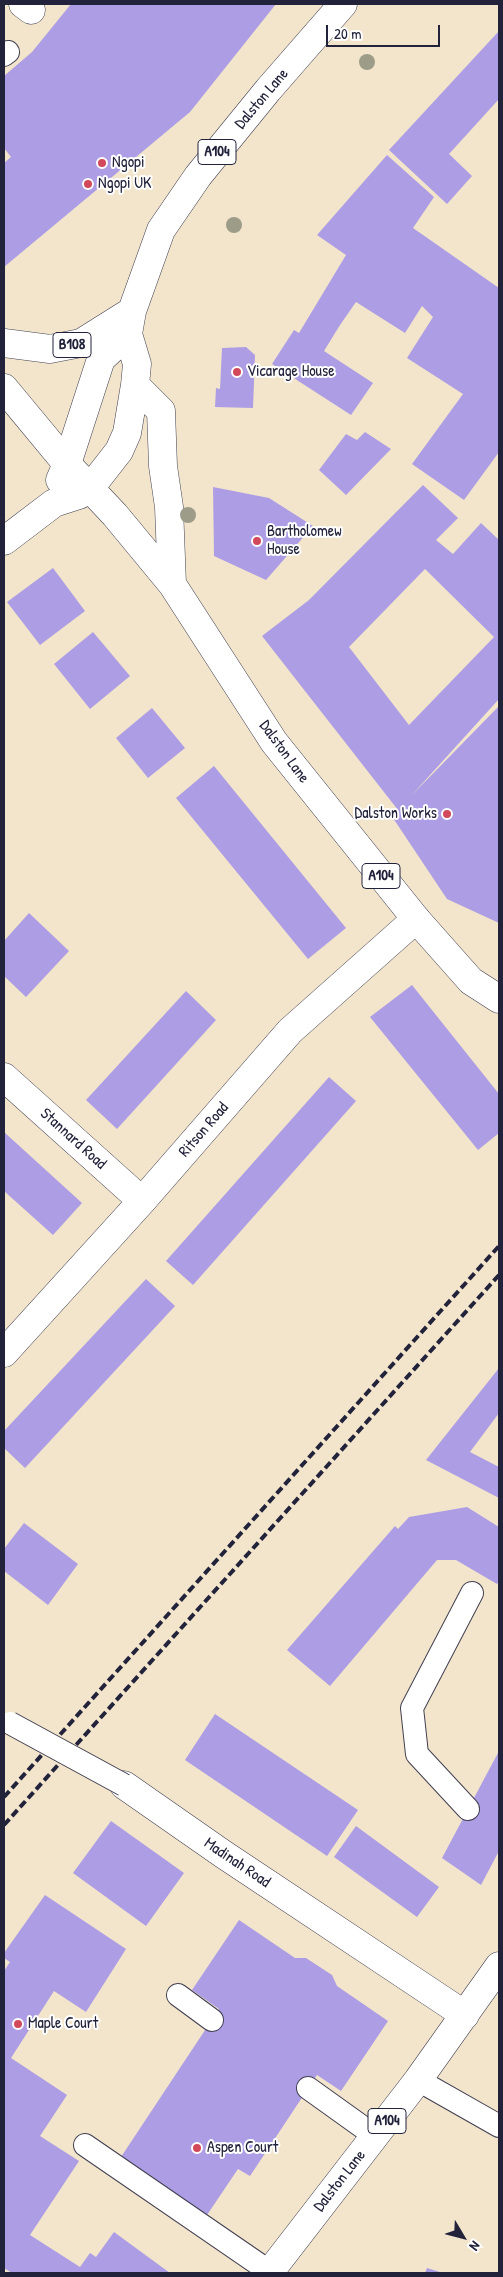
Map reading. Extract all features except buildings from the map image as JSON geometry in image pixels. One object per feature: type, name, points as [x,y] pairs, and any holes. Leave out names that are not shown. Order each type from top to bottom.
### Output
[{"type":"main road","name":"Dalston Lane","points":[[343,4],[268,90],[198,176],[161,230],[130,322],[101,359],[67,464],[115,515],[172,584],[274,742],[416,920],[471,981],[499,999]]},
{"type":"main road","name":"B108","points":[[4,343],[50,349],[81,343],[130,322]]},
{"type":"main road","points":[[4,541],[54,503],[79,495],[90,488],[119,451],[127,433],[137,364],[130,322]]},
{"type":"main road","points":[[135,385],[161,410],[163,466],[169,507],[172,584]]},
{"type":"main road","points":[[4,388],[67,464],[56,489],[54,503]]},
{"type":"main road","name":"Ritson Road","points":[[4,1353],[142,1201],[290,1031],[416,920]]},
{"type":"main road","name":"Stannard Road","points":[[4,1077],[142,1201]]},
{"type":"main road","name":"Madinah Road","points":[[124,1784],[223,1854],[465,2015]]},
{"type":"main road","name":"Dalston Lane","points":[[270,2272],[418,2080],[499,1966]]},
{"type":"lane","points":[[468,1809],[417,1754],[412,1708],[472,1594]]},
{"type":"lane","name":"Madinah Road","points":[[7,1721],[124,1784]]},
{"type":"lane","points":[[178,1996],[212,2020]]},
{"type":"lane","points":[[418,2080],[499,2126]]},
{"type":"lane","points":[[308,2088],[376,2136]]},
{"type":"lane","points":[[85,2145],[270,2272]]},
{"type":"railway","points":[[4,1797],[499,1246]]},
{"type":"railway","points":[[4,1825],[499,1275]]},
{"type":"place","name":"Ngopi","points":[[102,163]]},
{"type":"place","name":"Ngopi UK","points":[[88,184]]},
{"type":"place","name":"Vicarage House","points":[[237,372]]},
{"type":"place","name":"Bartholomew House","points":[[257,541]]},
{"type":"place","name":"Dalston Works","points":[[447,814]]},
{"type":"place","name":"Maple Court","points":[[18,2024]]},
{"type":"place","name":"Aspen Court","points":[[197,2148]]}]
